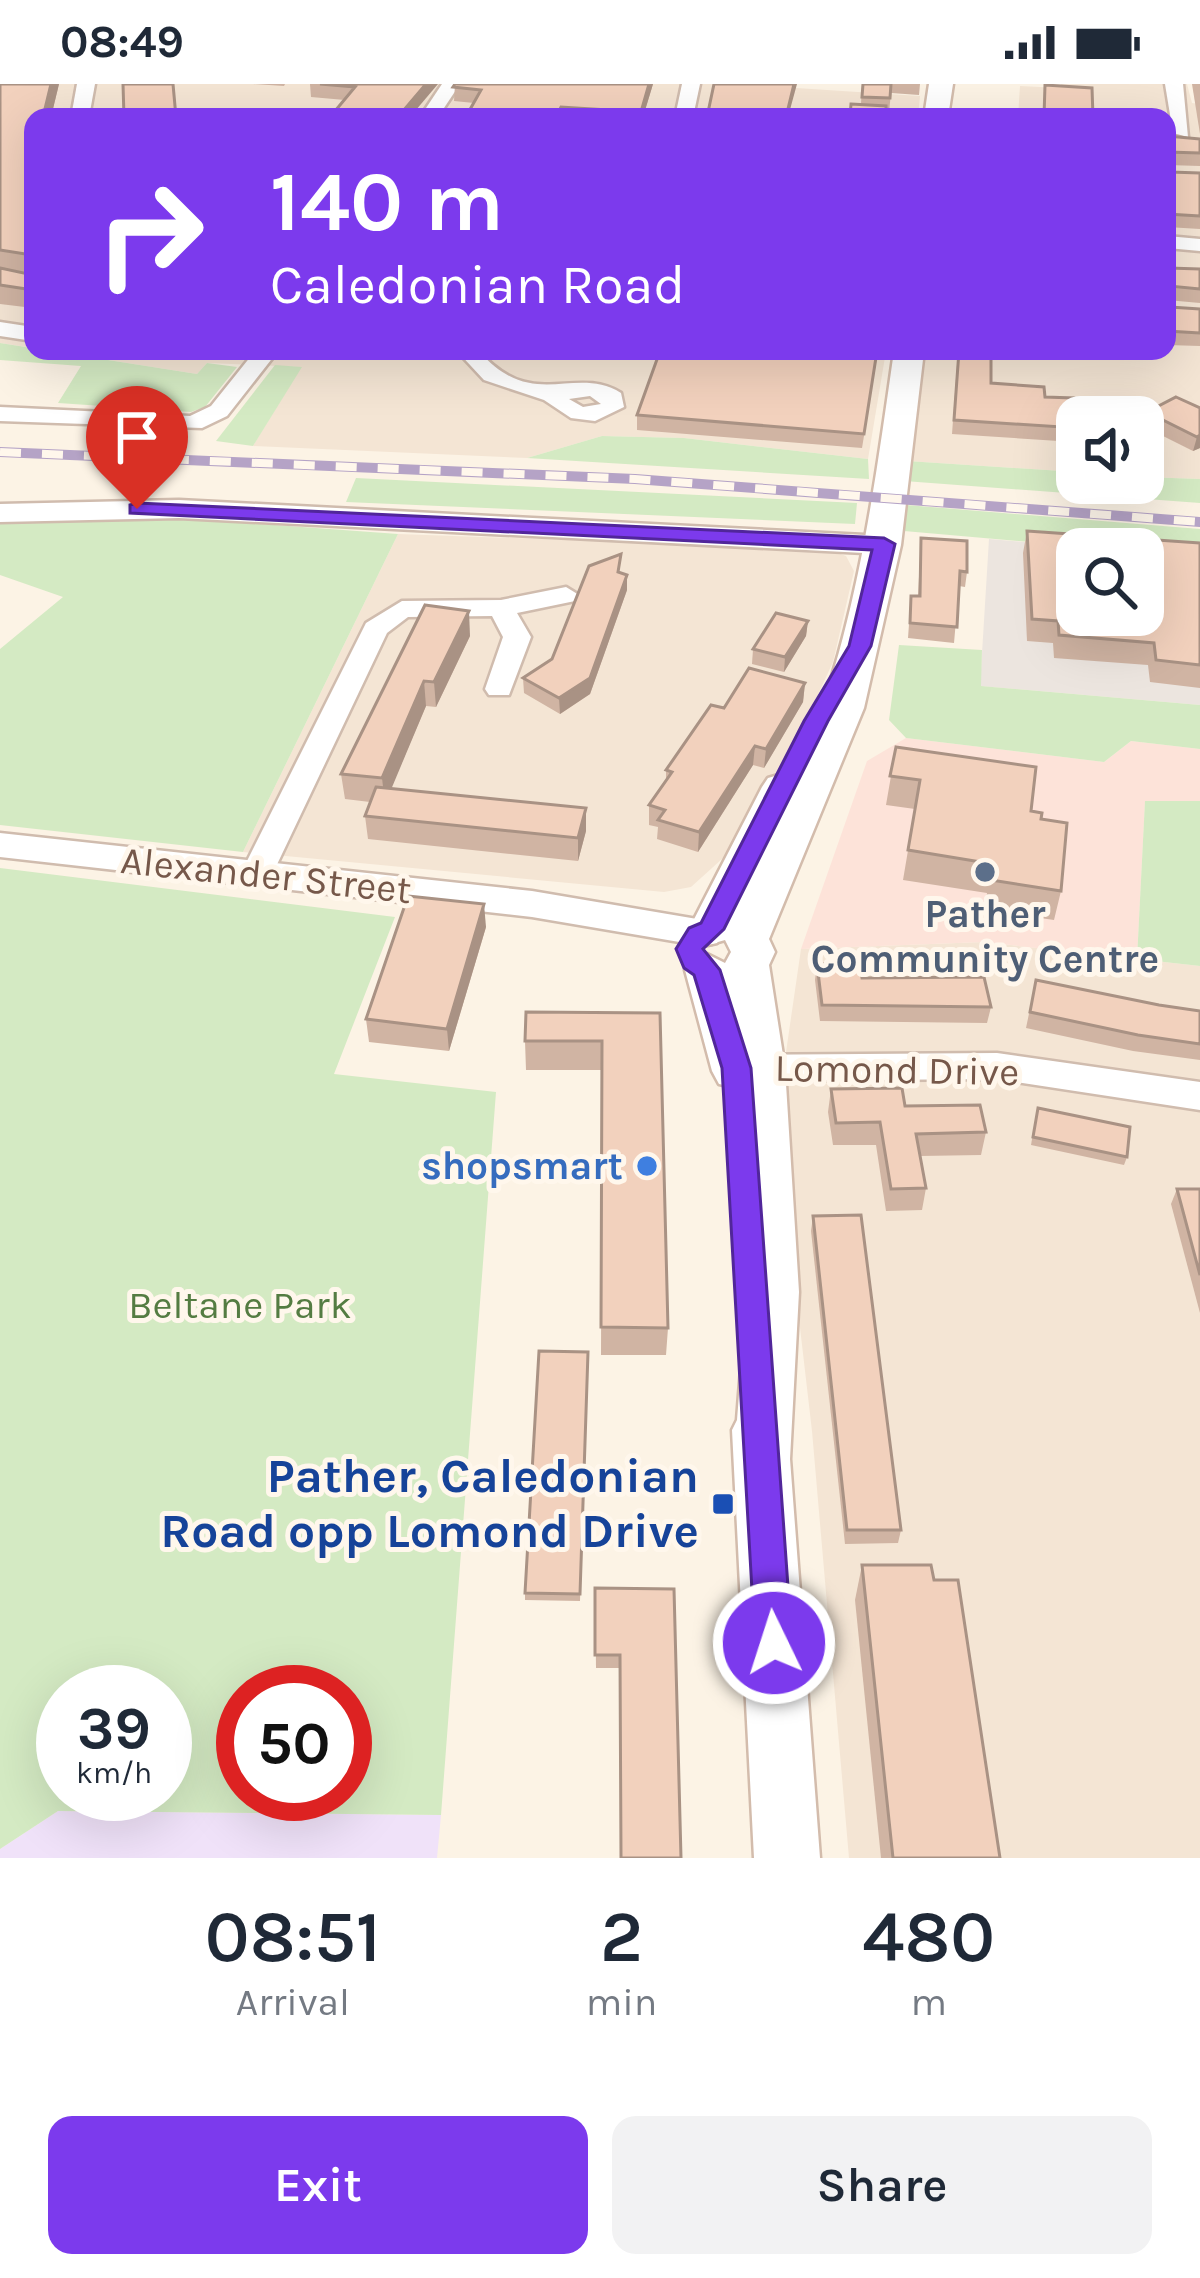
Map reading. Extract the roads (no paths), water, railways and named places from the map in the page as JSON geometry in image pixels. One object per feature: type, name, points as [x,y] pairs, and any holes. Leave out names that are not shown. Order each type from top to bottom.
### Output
[{"type":"main road","points":[[788,1858],[762,1459],[748,1068],[719,950],[836,735],[884,544],[908,360]]},
{"type":"street","points":[[1174,84],[1183,133]]},
{"type":"street","points":[[0,414],[176,423],[205,420],[230,400],[260,360]]},
{"type":"street","points":[[476,360],[487,372],[551,394]]},
{"type":"street","points":[[0,513],[178,509],[884,544]]},
{"type":"street","points":[[256,875],[376,629],[402,609],[502,608],[566,595]]},
{"type":"street","points":[[499,689],[517,637],[502,608]]},
{"type":"street","name":"Alexander Street","points":[[0,845],[532,904],[719,950]]},
{"type":"street","name":"Lomond Drive","points":[[748,1068],[998,1066],[1200,1096]]},
{"type":"railway","points":[[0,452],[635,479],[1200,522]]},
{"type":"place","name":"Pather Community Centre","points":[[985,872]]},
{"type":"place","name":"shopsmart","points":[[647,1166]]},
{"type":"place","name":"Pather, Caledonian Road opp Lomond Drive","points":[[723,1504]]},
{"type":"park label","name":"Beltane Park","points":[[240,1305]]}]
